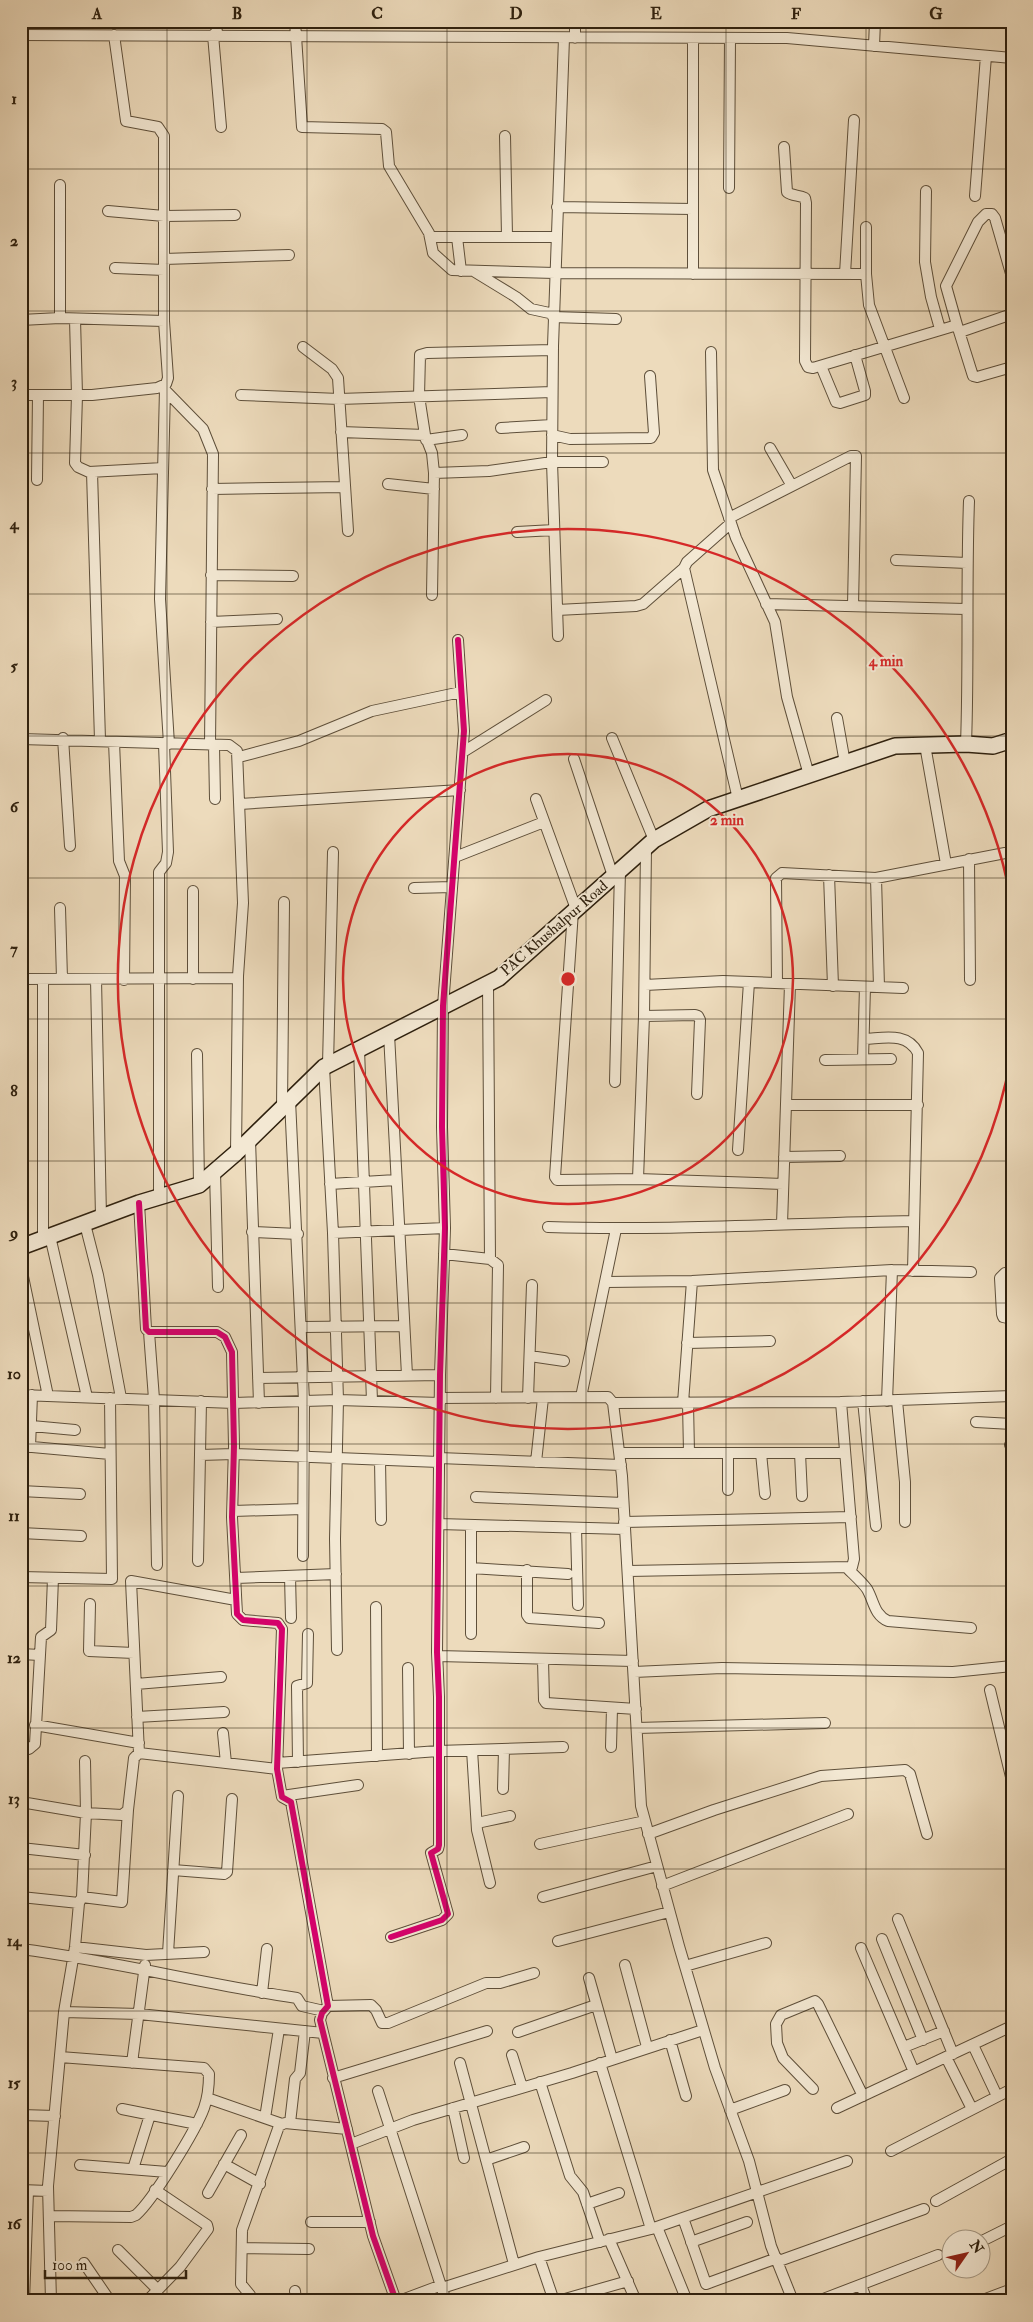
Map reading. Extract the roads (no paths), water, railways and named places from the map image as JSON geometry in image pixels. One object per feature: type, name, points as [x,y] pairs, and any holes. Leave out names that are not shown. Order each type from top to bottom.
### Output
[{"type":"main road","name":"PAC Khushalpur Road","points":[[21,1247],[139,1203],[199,1184],[250,1140],[326,1066],[499,978],[650,844],[700,812],[895,746],[966,744],[993,746],[1012,740]]},
{"type":"street","points":[[216,21],[215,35],[221,127]]},
{"type":"street","points":[[295,21],[302,127],[382,129],[386,132],[388,166],[431,237],[435,256],[452,270],[555,273],[866,274]]},
{"type":"street","points":[[575,21],[575,38]]},
{"type":"street","points":[[874,46],[875,21]]},
{"type":"street","points":[[21,34],[787,38],[1012,58]]},
{"type":"street","points":[[114,35],[126,120],[158,127],[164,136],[164,321],[168,378],[163,388],[160,599],[168,852],[166,862],[159,872],[159,1197]]},
{"type":"street","points":[[558,636],[552,462],[552,392],[564,38]]},
{"type":"street","points":[[692,38],[693,274]]},
{"type":"street","points":[[729,188],[730,38]]},
{"type":"street","points":[[975,196],[986,56]]},
{"type":"street","points":[[845,274],[854,120]]},
{"type":"street","points":[[505,136],[507,236]]},
{"type":"street","points":[[784,147],[787,192],[800,195],[805,198],[806,203],[805,361],[808,367],[821,366],[940,330],[959,328],[1012,314]]},
{"type":"street","points":[[60,185],[60,318]]},
{"type":"street","points":[[926,191],[925,262],[940,330]]},
{"type":"street","points":[[557,207],[693,209]]},
{"type":"street","points":[[108,211],[164,216],[235,215]]},
{"type":"street","points":[[1012,277],[995,218],[992,214],[986,214],[978,222],[946,286],[973,376],[977,378],[1012,367]]},
{"type":"street","points":[[866,227],[866,274],[869,305],[904,398]]},
{"type":"street","points":[[431,237],[556,237]]},
{"type":"street","points":[[457,237],[460,271]]},
{"type":"street","points":[[115,268],[289,255]]},
{"type":"street","points":[[474,272],[516,297],[531,309],[554,315],[616,319]]},
{"type":"street","points":[[21,320],[60,318],[164,321]]},
{"type":"street","points":[[75,319],[77,395],[75,463],[84,471],[92,472],[163,468]]},
{"type":"street","points":[[304,347],[336,373],[348,531]]},
{"type":"street","points":[[432,595],[434,473],[432,453],[426,438],[419,396],[418,360],[423,353],[553,350]]},
{"type":"street","points":[[711,352],[714,470],[730,521],[777,631],[787,697],[809,775]]},
{"type":"street","points":[[821,366],[836,402],[840,403],[865,395],[855,356]]},
{"type":"street","points":[[500,428],[552,430],[570,439],[651,438],[654,432],[650,376]]},
{"type":"street","points":[[21,395],[77,395],[163,388],[195,418],[210,442],[213,454],[211,622],[212,745],[215,799]]},
{"type":"street","points":[[241,395],[339,399],[552,392]]},
{"type":"street","points":[[37,480],[38,395]]},
{"type":"street","points":[[341,432],[426,438],[462,435]]},
{"type":"street","points":[[770,448],[792,486]]},
{"type":"street","points":[[557,610],[636,606],[643,604],[684,568],[687,562],[730,521],[851,456],[858,458],[853,606]]},
{"type":"street","points":[[434,473],[489,471],[552,462],[603,462]]},
{"type":"street","points":[[92,472],[100,740]]},
{"type":"street","points":[[388,484],[434,489]]},
{"type":"street","points":[[212,489],[345,487]]},
{"type":"street","points":[[966,744],[968,698],[966,609],[969,501]]},
{"type":"street","points":[[517,532],[554,530]]},
{"type":"street","points":[[896,560],[967,563]]},
{"type":"street","points":[[684,568],[738,799]]},
{"type":"street","points":[[211,576],[293,576]]},
{"type":"street","points":[[766,604],[966,609]]},
{"type":"street","points":[[211,622],[277,618]]},
{"type":"street","points":[[391,1937],[442,1920],[448,1914],[431,1853],[438,1849],[439,1845],[438,1524],[440,1375],[445,1228],[442,1126],[443,1006],[464,731],[458,640]]},
{"type":"street","points":[[239,757],[299,741],[372,711],[461,692]]},
{"type":"street","points":[[463,752],[546,700]]},
{"type":"street","points":[[837,718],[845,763]]},
{"type":"street","points":[[21,738],[63,738],[234,747],[239,757],[243,903],[238,978],[236,1153]]},
{"type":"street","points":[[63,738],[70,846]]},
{"type":"street","points":[[612,738],[650,844],[638,1179]]},
{"type":"street","points":[[114,742],[119,861],[125,876],[124,980]]},
{"type":"street","points":[[925,745],[946,864]]},
{"type":"street","points":[[574,758],[616,873],[615,1082]]},
{"type":"street","points":[[240,804],[460,790]]},
{"type":"street","points":[[536,800],[575,910],[555,1177],[560,1181],[638,1179],[783,1184]]},
{"type":"street","points":[[455,856],[544,822]]},
{"type":"street","points":[[21,831],[22,855]]},
{"type":"street","points":[[332,852],[326,1066],[338,1400],[337,1650]]},
{"type":"street","points":[[777,983],[776,878],[778,874],[876,878],[1005,852]]},
{"type":"street","points":[[969,859],[970,980]]},
{"type":"street","points":[[829,875],[833,986]]},
{"type":"street","points":[[876,878],[879,987]]},
{"type":"street","points":[[414,888],[452,887]]},
{"type":"street","points":[[193,891],[193,979]]},
{"type":"street","points":[[284,902],[286,1104],[298,1234],[302,1327],[304,1401],[303,1556]]},
{"type":"street","points":[[60,908],[62,980]]},
{"type":"street","points":[[21,980],[238,978]]},
{"type":"street","points":[[43,979],[47,1238],[87,1397]]},
{"type":"street","points":[[96,980],[101,1217]]},
{"type":"street","points":[[645,985],[749,982],[903,988]]},
{"type":"street","points":[[738,1150],[749,982]]},
{"type":"street","points":[[488,983],[490,1259]]},
{"type":"street","points":[[782,1224],[790,984]]},
{"type":"street","points":[[863,1059],[865,986]]},
{"type":"street","points":[[644,1016],[698,1016],[700,1020],[697,1094]]},
{"type":"street","points":[[389,1034],[407,1375]]},
{"type":"street","points":[[865,1039],[906,1039],[915,1047],[919,1059],[913,1271]]},
{"type":"street","points":[[359,1049],[372,1401]]},
{"type":"street","points":[[197,1054],[199,1184]]},
{"type":"street","points":[[825,1060],[891,1059]]},
{"type":"street","points":[[786,1105],[918,1105]]},
{"type":"street","points":[[250,1140],[259,1403]]},
{"type":"street","points":[[784,1157],[840,1156]]},
{"type":"street","points":[[215,1172],[218,1287]]},
{"type":"street","points":[[330,1184],[396,1180]]},
{"type":"street","points":[[139,1203],[144,1326],[149,1332],[154,1399],[157,1565]]},
{"type":"street","points":[[548,1227],[696,1229],[782,1224],[914,1221]]},
{"type":"street","points":[[85,1224],[98,1275],[116,1398],[110,1454],[112,1579]]},
{"type":"street","points":[[333,1233],[445,1228]]},
{"type":"street","points":[[581,1397],[616,1229]]},
{"type":"street","points":[[252,1232],[298,1234]]},
{"type":"street","points":[[444,1254],[490,1259],[495,1261],[499,1270],[496,1398]]},
{"type":"street","points":[[21,1267],[48,1396]]},
{"type":"street","points":[[892,1270],[898,1400],[905,1482],[904,1522]]},
{"type":"street","points":[[606,1282],[692,1282],[892,1270],[971,1272]]},
{"type":"street","points":[[1012,1273],[1005,1273],[1000,1278],[1006,1300],[1003,1317],[1012,1319]]},
{"type":"street","points":[[689,1453],[685,1403],[692,1282]]},
{"type":"street","points":[[528,1398],[532,1285]]},
{"type":"street","points":[[302,1327],[404,1326]]},
{"type":"street","points":[[149,1332],[218,1332],[225,1337],[232,1352],[234,1403],[233,1511],[236,1600],[239,1618],[278,1623],[282,1629],[277,1766],[282,1796],[291,1802],[326,2008],[320,2020],[370,2222],[398,2301],[514,2264],[654,2228],[846,2161]]},
{"type":"street","points":[[687,1343],[770,1341]]},
{"type":"street","points":[[530,1356],[564,1361]]},
{"type":"street","points":[[258,1378],[440,1375]]},
{"type":"street","points":[[110,1454],[26,1446],[24,1392],[48,1396],[234,1403],[338,1400],[440,1401],[581,1397],[608,1397],[613,1403],[621,1465],[641,1806],[684,1966],[730,2110],[750,2161],[771,2246],[778,2259],[793,2301]]},
{"type":"street","points":[[613,1403],[841,1402],[1012,1396]]},
{"type":"street","points":[[536,1462],[543,1398]]},
{"type":"street","points":[[198,1561],[201,1401]]},
{"type":"street","points":[[863,1401],[876,1526]]},
{"type":"street","points":[[628,1571],[848,1569],[852,1567],[854,1559],[841,1402]]},
{"type":"street","points":[[976,1422],[1012,1424]]},
{"type":"street","points":[[26,1425],[75,1430]]},
{"type":"street","points":[[620,1453],[845,1453]]},
{"type":"street","points":[[728,1453],[728,1490]]},
{"type":"street","points":[[761,1453],[765,1494]]},
{"type":"street","points":[[800,1453],[802,1496]]},
{"type":"street","points":[[200,1455],[234,1454],[380,1460],[621,1465]]},
{"type":"street","points":[[380,1460],[381,1520]]},
{"type":"street","points":[[21,1491],[80,1494]]},
{"type":"street","points":[[476,1497],[623,1503]]},
{"type":"street","points":[[233,1511],[303,1510]]},
{"type":"street","points":[[438,1524],[576,1528],[850,1517]]},
{"type":"street","points":[[471,1525],[471,1634]]},
{"type":"street","points":[[576,1528],[578,1605]]},
{"type":"street","points":[[21,1533],[81,1536]]},
{"type":"street","points":[[471,1568],[568,1574]]},
{"type":"street","points":[[848,1569],[867,1590],[875,1608],[883,1619],[971,1628]]},
{"type":"street","points":[[527,1570],[529,1618],[600,1623]]},
{"type":"street","points":[[236,1578],[336,1574]]},
{"type":"street","points":[[290,1576],[290,1618]]},
{"type":"street","points":[[21,1577],[131,1581],[236,1600]]},
{"type":"street","points":[[21,1748],[33,1748],[35,1744],[42,1635],[51,1630],[53,1578]]},
{"type":"street","points":[[21,1897],[122,1902],[128,1810],[134,1758],[139,1748],[131,1581]]},
{"type":"street","points":[[90,1604],[89,1651],[134,1653]]},
{"type":"street","points":[[376,1607],[377,1756]]},
{"type":"street","points":[[298,1762],[298,1686],[307,1683],[308,1634]]},
{"type":"street","points":[[21,1654],[40,1655]]},
{"type":"street","points":[[438,1656],[633,1661]]},
{"type":"street","points":[[543,1660],[544,1700],[546,1703],[636,1709]]},
{"type":"street","points":[[634,1672],[722,1668],[958,1672],[1010,1666],[1012,1678]]},
{"type":"street","points":[[408,1668],[409,1754]]},
{"type":"street","points":[[136,1684],[221,1677]]},
{"type":"street","points":[[990,1690],[1012,1780]]},
{"type":"street","points":[[610,1747],[612,1708]]},
{"type":"street","points":[[137,1717],[224,1712]]},
{"type":"street","points":[[637,1728],[824,1723]]},
{"type":"street","points":[[36,1725],[139,1748],[226,1763],[277,1766],[298,1762],[377,1756],[563,1747]]},
{"type":"street","points":[[223,1733],[226,1763]]},
{"type":"street","points":[[503,1789],[504,1749]]},
{"type":"street","points":[[472,1750],[479,1841],[490,1883]]},
{"type":"street","points":[[51,2301],[48,2191],[64,2012],[74,1951],[85,1855],[85,1760]]},
{"type":"street","points":[[648,1834],[714,1810],[821,1776],[905,1770],[910,1774],[927,1834]]},
{"type":"street","points":[[282,1796],[358,1786]]},
{"type":"street","points":[[168,1952],[178,1796]]},
{"type":"street","points":[[173,1870],[224,1874],[227,1872],[232,1799]]},
{"type":"street","points":[[21,1802],[86,1813],[122,1815],[128,1810]]},
{"type":"street","points":[[662,1886],[848,1814]]},
{"type":"street","points":[[477,1823],[510,1816]]},
{"type":"street","points":[[540,1844],[645,1820]]},
{"type":"street","points":[[21,1848],[85,1855]]},
{"type":"street","points":[[543,1897],[657,1866]]},
{"type":"street","points":[[558,1942],[669,1912]]},
{"type":"street","points":[[898,1920],[944,2031],[950,2056],[972,2109]]},
{"type":"street","points":[[882,1939],[923,2040]]},
{"type":"street","points":[[684,1966],[766,1943]]},
{"type":"street","points":[[262,1993],[267,1948]]},
{"type":"street","points":[[861,1948],[914,2072]]},
{"type":"street","points":[[21,1949],[146,1955],[168,1952],[204,1952]]},
{"type":"street","points":[[74,1951],[145,1970],[297,1998],[302,2006],[326,2008],[371,2005],[376,2010],[382,2023],[388,2023],[486,1983],[500,1984],[534,1973]]},
{"type":"street","points":[[132,2063],[146,1955]]},
{"type":"street","points":[[625,1965],[647,2047]]},
{"type":"street","points":[[589,1978],[612,2059]]},
{"type":"street","points":[[813,2089],[783,2058],[777,2043],[776,2024],[781,2015],[815,2001],[863,2096]]},
{"type":"street","points":[[518,2032],[596,2005]]},
{"type":"street","points":[[64,2012],[139,2014],[323,2033]]},
{"type":"street","points":[[837,2108],[1012,2026]]},
{"type":"street","points":[[265,2118],[279,2029]]},
{"type":"street","points":[[351,2144],[470,2102],[600,2064],[647,2047],[704,2030]]},
{"type":"street","points":[[251,2301],[250,2295],[242,2284],[242,2230],[286,2124],[295,2079],[300,2073],[305,2031]]},
{"type":"street","points":[[333,2078],[487,2031]]},
{"type":"street","points":[[904,2047],[944,2031]]},
{"type":"street","points":[[670,2040],[686,2096]]},
{"type":"street","points":[[972,2045],[997,2096]]},
{"type":"street","points":[[512,2055],[522,2087]]},
{"type":"street","points":[[49,2216],[131,2217],[139,2212],[197,2124],[207,2098],[209,2074],[204,2068],[60,2057]]},
{"type":"street","points":[[460,2063],[514,2264]]},
{"type":"street","points":[[600,2064],[654,2228],[687,2301]]},
{"type":"street","points":[[540,2082],[570,2176],[582,2189],[587,2204],[605,2241],[628,2281],[636,2301]]},
{"type":"street","points":[[891,2151],[1012,2089]]},
{"type":"street","points":[[730,2110],[785,2090]]},
{"type":"street","points":[[378,2091],[446,2301]]},
{"type":"street","points":[[207,2098],[286,2124],[347,2129]]},
{"type":"street","points":[[453,2108],[464,2158]]},
{"type":"street","points":[[122,2109],[197,2124]]},
{"type":"street","points":[[21,2114],[55,2116]]},
{"type":"street","points":[[133,2169],[150,2115]]},
{"type":"street","points":[[208,2193],[241,2135]]},
{"type":"street","points":[[486,2160],[524,2147]]},
{"type":"street","points":[[936,2201],[1012,2159]]},
{"type":"street","points":[[224,2164],[260,2184]]},
{"type":"street","points":[[80,2165],[167,2172]]},
{"type":"street","points":[[24,2301],[25,2190],[48,2191]]},
{"type":"street","points":[[147,2301],[180,2267],[208,2229],[207,2225],[155,2190]]},
{"type":"street","points":[[587,2204],[619,2194]]},
{"type":"street","points":[[683,2218],[706,2284],[924,2209]]},
{"type":"street","points":[[311,2222],[370,2222]]},
{"type":"street","points":[[691,2242],[747,2222]]},
{"type":"street","points":[[990,2237],[1012,2226]]},
{"type":"street","points":[[242,2248],[309,2249]]},
{"type":"street","points":[[118,2250],[158,2290]]},
{"type":"street","points":[[818,2301],[938,2256]]},
{"type":"street","points":[[539,2257],[554,2301]]},
{"type":"street","points":[[84,2263],[110,2301]]},
{"type":"street","points":[[558,2301],[628,2281]]},
{"type":"street","points":[[861,2285],[867,2301]]},
{"type":"street","points":[[985,2299],[1008,2291]]}]
